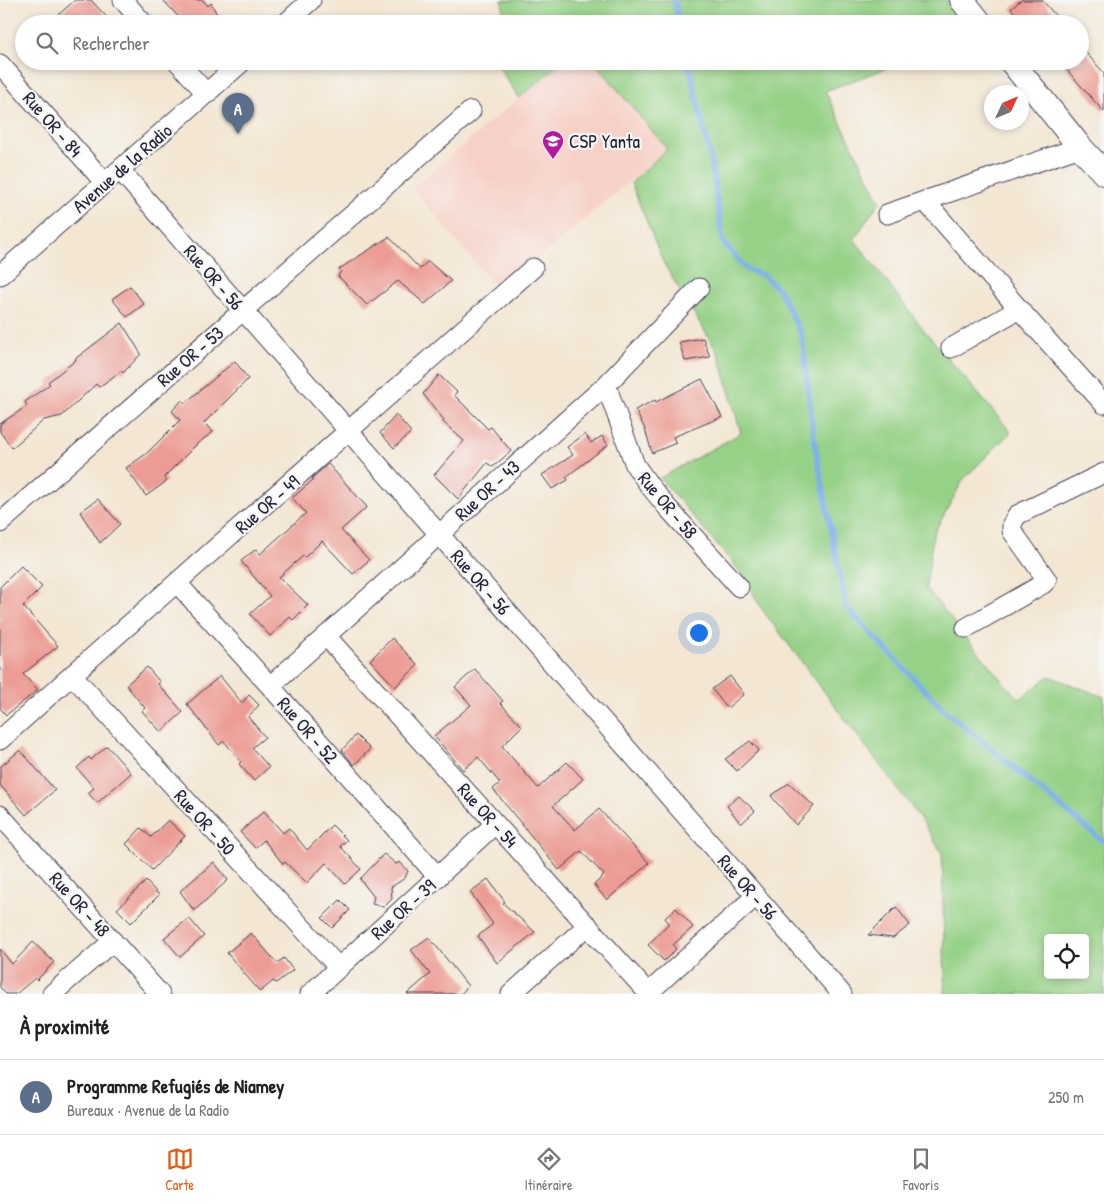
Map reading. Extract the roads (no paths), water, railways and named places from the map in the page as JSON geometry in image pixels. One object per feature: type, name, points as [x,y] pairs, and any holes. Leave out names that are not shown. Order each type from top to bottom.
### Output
[{"type":"main road","points":[[962,0],[974,15]]},
{"type":"main road","points":[[1018,70],[1080,147],[1104,173]]},
{"type":"street","points":[[123,0],[136,15]]},
{"type":"street","points":[[295,15],[311,0]]},
{"type":"street","name":"Rue OR - 84","points":[[0,64],[105,183]]},
{"type":"street","points":[[185,70],[207,94]]},
{"type":"street","name":"Avenue de la Radio","points":[[1,272],[233,70]]},
{"type":"street","name":"Rue OR - 53","points":[[0,524],[471,111]]},
{"type":"street","points":[[887,214],[1080,147]]},
{"type":"street","name":"Rue OR - 56","points":[[120,170],[842,994]]},
{"type":"street","points":[[925,201],[1018,309],[1104,404]]},
{"type":"street","name":"Rue OR - 49","points":[[0,740],[533,268]]},
{"type":"street","name":"Rue OR - 43","points":[[270,686],[606,384],[699,288]]},
{"type":"street","points":[[950,348],[1018,309]]},
{"type":"street","name":"Rue OR - 58","points":[[606,384],[635,465],[660,499],[739,587]]},
{"type":"street","points":[[966,628],[1047,580],[1012,531],[1012,524],[1017,515],[1104,473]]},
{"type":"street","name":"Rue OR - 52","points":[[177,583],[438,878]]},
{"type":"street","name":"Rue OR - 54","points":[[326,636],[649,994]]},
{"type":"street","name":"Rue OR - 50","points":[[72,675],[339,968]]},
{"type":"street","name":"Rue OR - 48","points":[[0,815],[160,994]]},
{"type":"street","name":"Rue OR - 39","points":[[310,994],[495,824]]},
{"type":"street","points":[[649,994],[756,896]]},
{"type":"street","points":[[510,994],[588,925]]},
{"type":"street","points":[[52,994],[113,941]]},
{"type":"waterway","points":[[674,0],[678,15]]},
{"type":"waterway","points":[[690,70],[710,156],[723,242],[746,269],[764,276],[780,291],[802,336],[814,440],[846,607],[943,709],[1104,842]]},
{"type":"place","name":"Programme Refugiés de Niamey","points":[[238,134]]},
{"type":"place","name":"CSP Yanta","points":[[553,160]]}]
